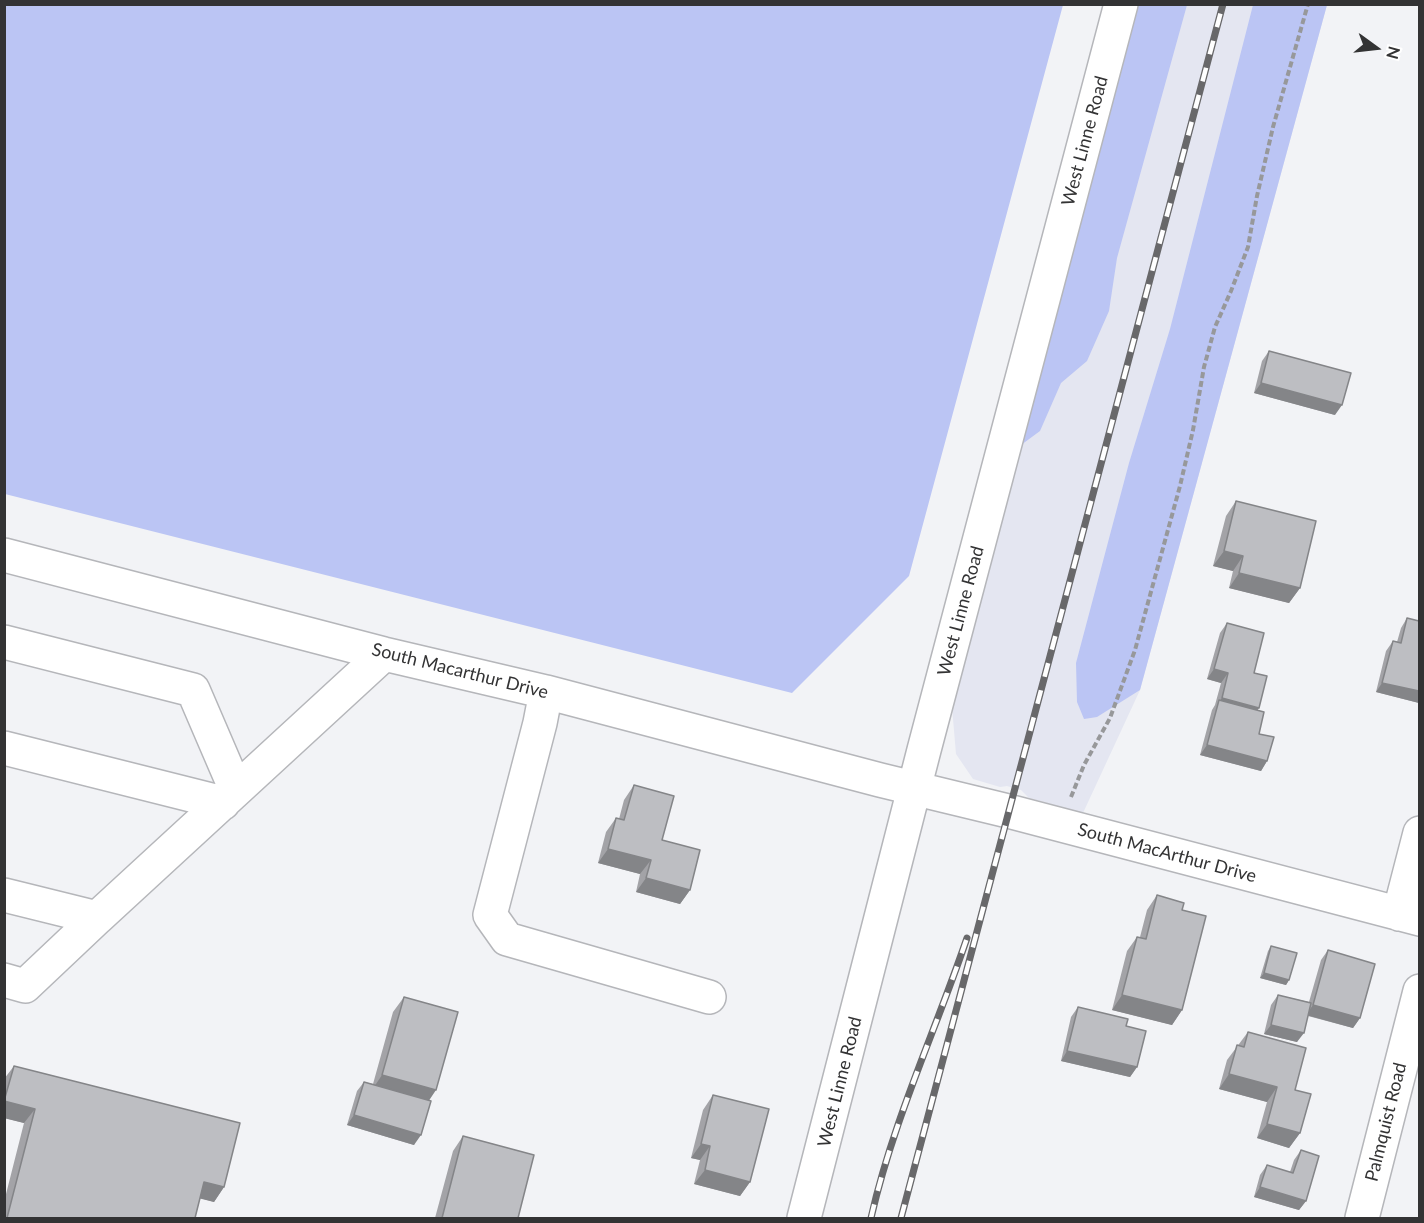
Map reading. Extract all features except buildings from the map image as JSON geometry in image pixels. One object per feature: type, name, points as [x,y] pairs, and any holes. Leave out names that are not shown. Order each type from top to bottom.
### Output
[{"type":"street","name":"West Linne Road","points":[[804,1218],[1121,4]]},
{"type":"street","name":"South Macarthur Drive","points":[[4,555],[384,654],[546,692],[915,789]]},
{"type":"street","points":[[4,642],[193,690],[229,796]]},
{"type":"street","points":[[4,980],[26,986],[384,654]]},
{"type":"street","points":[[546,692],[490,915],[507,939],[709,997]]},
{"type":"street","points":[[4,748],[229,796]]},
{"type":"street","name":"South MacArthur Drive","points":[[915,789],[1063,825],[1409,916]]},
{"type":"street","points":[[1409,916],[1419,833]]},
{"type":"street","points":[[4,895],[97,918]]},
{"type":"street","name":"Palmquist Road","points":[[1362,1218],[1419,991]]},
{"type":"path","points":[[1063,825],[1073,789],[1110,718],[1135,650],[1180,486],[1204,367],[1215,327],[1248,247],[1273,127],[1308,4]]},
{"type":"shaded area","points":[[4,5],[1063,5],[909,576],[792,693],[5,494]]},
{"type":"shaded area","points":[[1137,5],[1327,5],[1140,690],[1083,813],[1029,798],[1021,790],[973,779],[956,754],[952,707]]},
{"type":"shaded area","points":[[1137,5],[1187,5],[1117,258],[1109,311],[1087,361],[1061,383],[1040,431],[1021,445]]},
{"type":"shaded area","points":[[1253,5],[1327,5],[1140,690],[1097,717],[1084,719],[1077,702],[1076,663],[1129,463],[1170,329]]},
{"type":"railway","points":[[901,1218],[1223,4]]},
{"type":"railway","points":[[871,1218],[891,1147],[967,938]]}]
